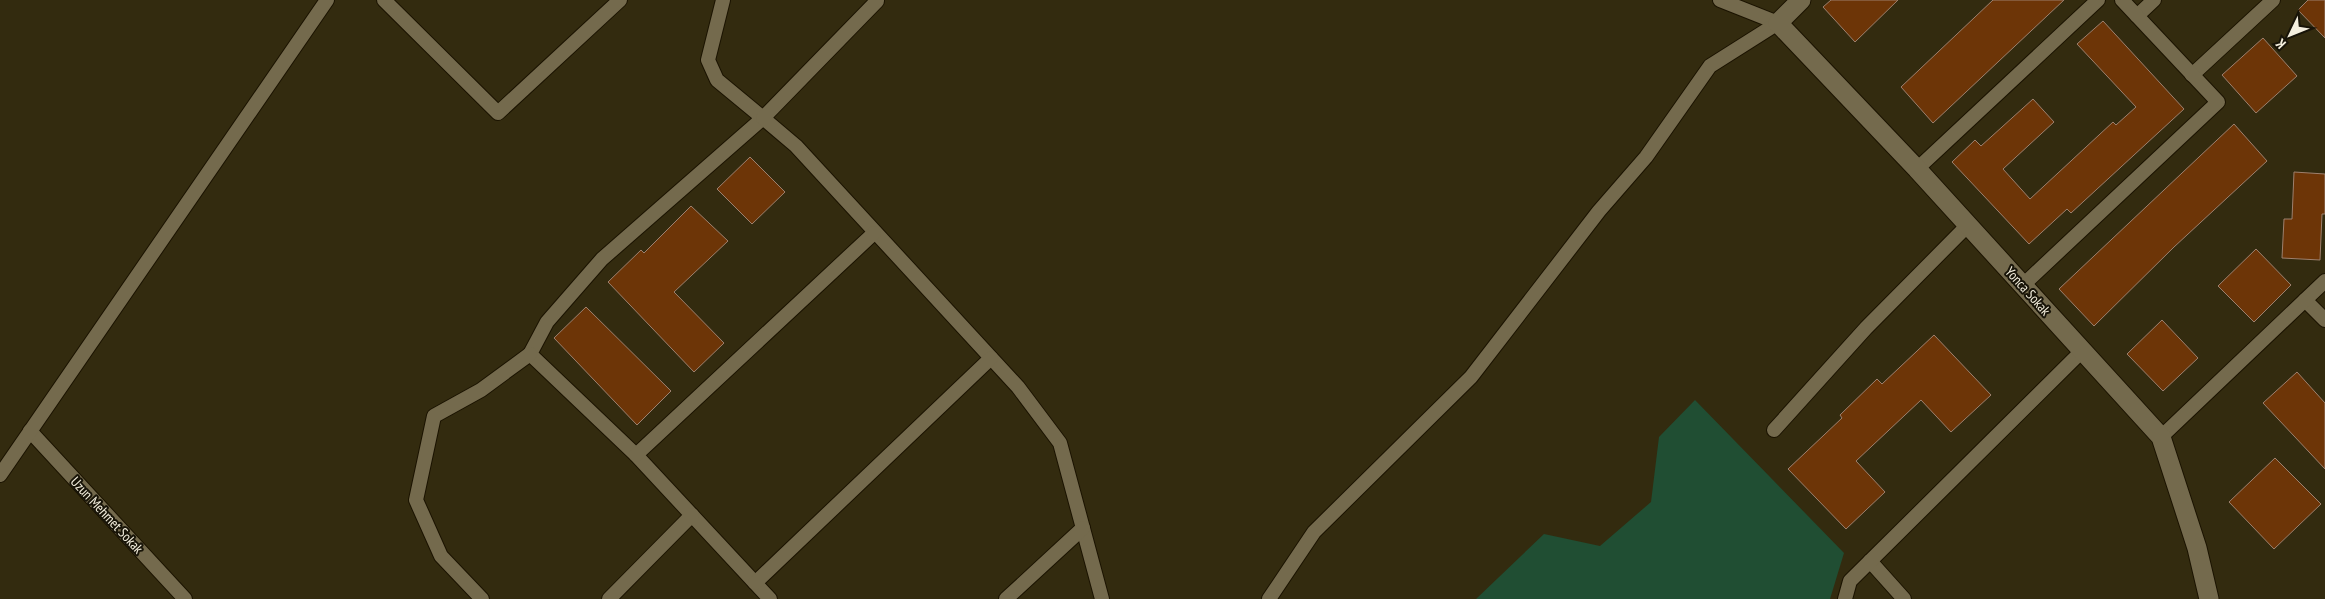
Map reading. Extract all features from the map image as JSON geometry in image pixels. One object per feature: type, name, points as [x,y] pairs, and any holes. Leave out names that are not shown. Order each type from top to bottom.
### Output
[{"type":"street","points":[[0,475],[327,0]]},
{"type":"street","points":[[384,0],[498,113],[620,0]]},
{"type":"street","points":[[723,0],[708,60],[717,80],[796,146],[874,233],[1018,387],[1060,443],[1102,599]]},
{"type":"street","points":[[482,599],[441,556],[416,500],[434,416],[480,390],[530,354],[547,322],[602,259],[763,118],[876,0]]},
{"type":"street","points":[[1720,0],[1778,23]]},
{"type":"street","points":[[1269,599],[1314,532],[1471,377],[1599,211],[1646,157],[1710,66],[1778,23],[1801,0]]},
{"type":"street","points":[[1916,169],[2098,0]]},
{"type":"street","points":[[2023,285],[2218,102],[2122,0]]},
{"type":"street","points":[[2137,16],[2154,0]]},
{"type":"street","points":[[2192,75],[2273,0]]},
{"type":"street","name":"Yonca Sokak","points":[[1778,23],[1968,225],[2161,437],[2197,548],[2209,599]]},
{"type":"street","points":[[1774,430],[1866,328],[1968,225]]},
{"type":"street","points":[[636,455],[874,233]]},
{"type":"street","points":[[2161,437],[2325,281]]},
{"type":"street","points":[[2305,300],[2325,320]]},
{"type":"street","points":[[1845,599],[1850,581],[2083,350]]},
{"type":"street","points":[[530,354],[636,455],[770,599]]},
{"type":"street","points":[[755,583],[991,358]]},
{"type":"street","name":"Uzun Mehmet Sokak","points":[[30,431],[185,599]]},
{"type":"street","points":[[609,599],[692,515]]},
{"type":"street","points":[[1006,599],[1083,528]]},
{"type":"street","points":[[1870,562],[1904,599]]},
{"type":"green space","points":[[1695,400],[1844,553],[1830,599],[1476,599],[1544,534],[1600,546],[1651,502],[1659,437]]},
{"type":"building","points":[[1831,0],[1898,0],[1855,42],[1823,7]]},
{"type":"building","points":[[1993,0],[2064,0],[1933,123],[1901,87]]},
{"type":"building","points":[[2308,0],[2325,0],[2325,38],[2298,10]]},
{"type":"building","points":[[2103,21],[2184,109],[2071,213],[2067,209],[2029,244],[1952,162],[1975,140],[1981,146],[2033,99],[2054,122],[2003,169],[2030,199],[2113,122],[2116,125],[2136,107],[2077,44]]},
{"type":"building","points":[[2263,38],[2297,76],[2256,113],[2222,75]]},
{"type":"building","points":[[2234,124],[2267,161],[2174,247],[2094,326],[2059,289]]},
{"type":"building","points":[[750,157],[785,192],[752,224],[717,189]]},
{"type":"building","points":[[2294,172],[2325,174],[2325,214],[2322,214],[2320,260],[2282,258],[2284,219],[2292,219]]},
{"type":"building","points":[[691,206],[728,241],[674,292],[724,343],[694,372],[608,282],[641,250],[644,253]]},
{"type":"building","points":[[2256,249],[2291,285],[2254,322],[2218,286]]},
{"type":"building","points":[[586,307],[671,391],[637,425],[554,338]]},
{"type":"building","points":[[2162,320],[2198,358],[2163,391],[2127,354]]},
{"type":"building","points":[[1934,335],[1991,395],[1951,432],[1921,400],[1856,461],[1885,492],[1846,529],[1788,469],[1842,418],[1840,415],[1877,379],[1882,384]]},
{"type":"building","points":[[2297,372],[2325,403],[2325,469],[2263,403]]},
{"type":"building","points":[[2275,458],[2321,504],[2274,549],[2229,502]]}]
